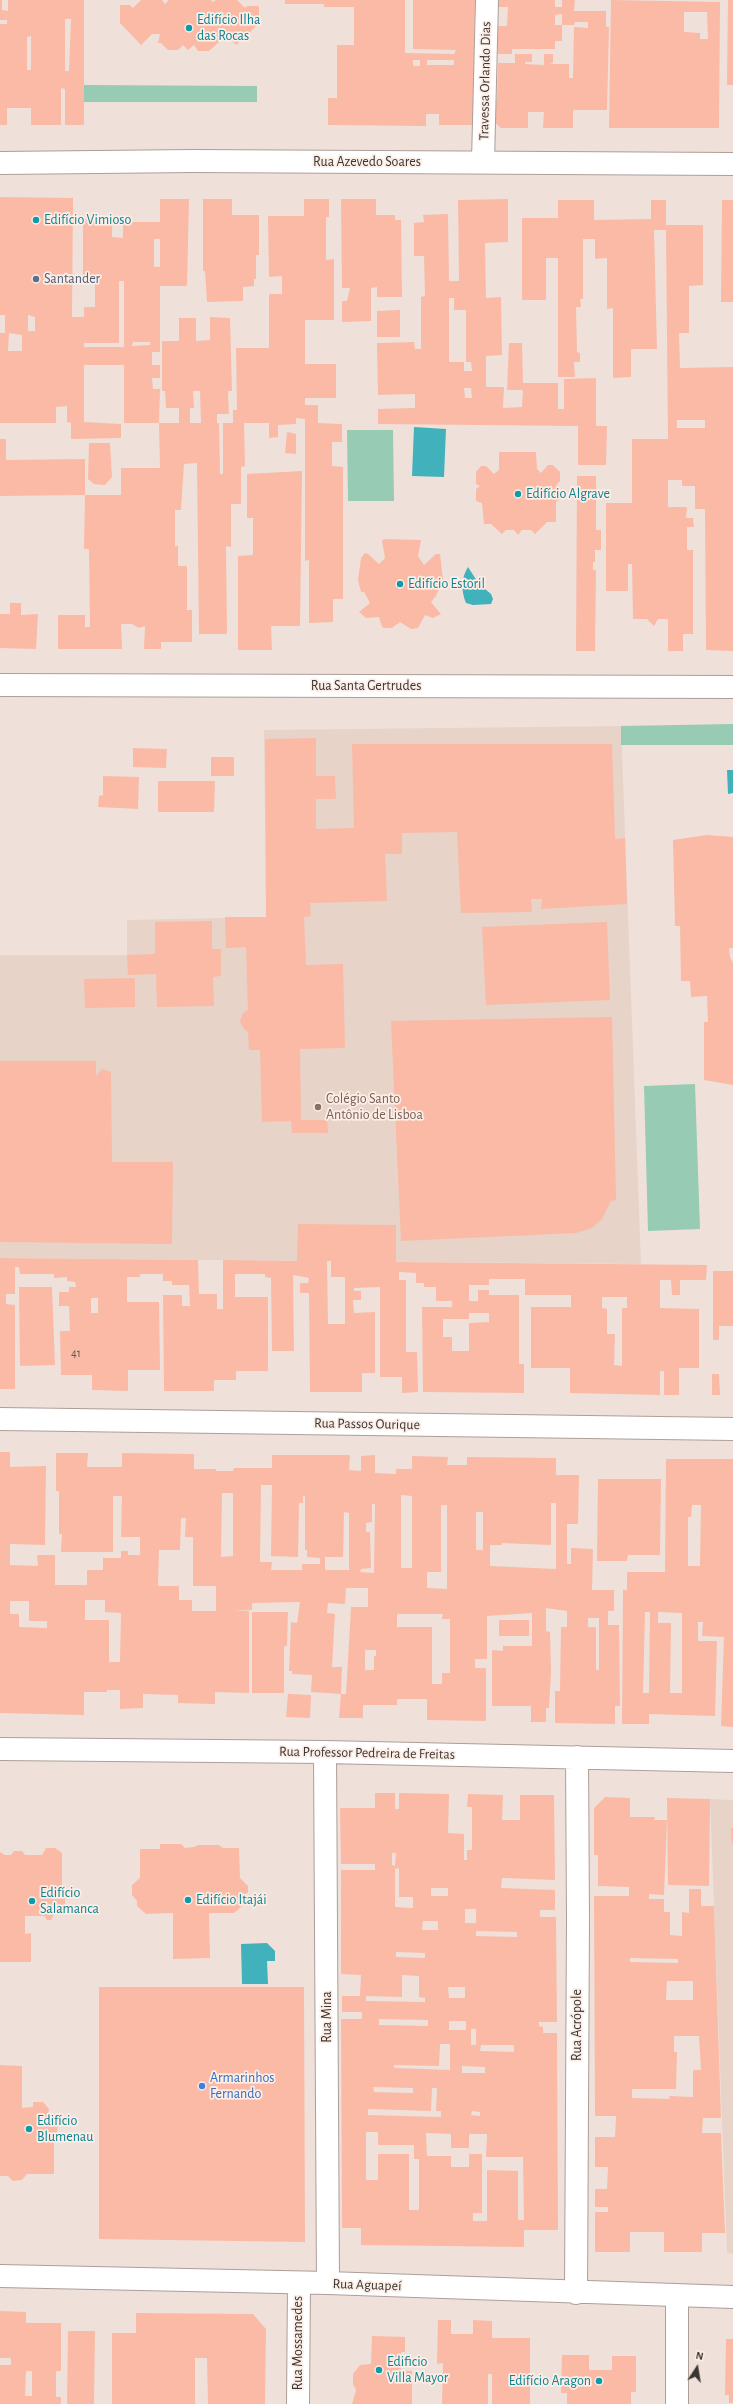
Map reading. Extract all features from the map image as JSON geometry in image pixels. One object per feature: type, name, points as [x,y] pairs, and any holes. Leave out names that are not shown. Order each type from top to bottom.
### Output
[{"type":"street","name":"Travessa Orlando Dias","points":[[483,162],[487,0]]},
{"type":"street","name":"Rua Azevedo Soares","points":[[0,163],[194,161],[733,164]]},
{"type":"street","name":"Rua Santa Gertrudes","points":[[0,685],[733,687]]},
{"type":"street","name":"Rua Passos Ourique","points":[[0,1419],[733,1429]]},
{"type":"street","name":"Rua Professor Pedreira de Freitas","points":[[0,1749],[325,1752],[733,1761]]},
{"type":"street","name":"Rua Mina","points":[[325,1752],[328,2283]]},
{"type":"street","name":"Rua Acrópole","points":[[576,2293],[578,1927],[577,1757]]},
{"type":"street","name":"Rua Aguapeí","points":[[0,2276],[328,2283],[576,2293],[733,2297]]},
{"type":"street","name":"Rua Mossamedes","points":[[298,2404],[299,2283]]},
{"type":"street","points":[[677,2296],[677,2404]]},
{"type":"shaded area","name":"Colégio Santo Antônio de Lisboa","points":[[621,726],[641,1264],[0,1258],[0,955],[127,955],[127,920],[266,917],[264,730]]},
{"type":"shaded area","points":[[710,1799],[733,1800],[733,2254],[727,2253]]},
{"type":"green space","points":[[84,85],[257,86],[257,102],[84,102]]},
{"type":"green space","points":[[347,430],[393,430],[394,501],[348,501]]},
{"type":"green space","points":[[733,724],[733,745],[621,745],[621,726]]},
{"type":"green space","points":[[695,1084],[700,1229],[648,1231],[644,1086]]},
{"type":"water","points":[[414,427],[446,429],[444,477],[412,476]]},
{"type":"water","points":[[468,567],[479,584],[491,594],[493,599],[491,604],[473,605],[466,603],[462,585]]},
{"type":"water","points":[[727,770],[733,770],[733,793],[728,794]]},
{"type":"water","points":[[267,1943],[275,1951],[275,1961],[267,1961],[268,1984],[242,1984],[241,1944]]},
{"type":"building","points":[[0,0],[2,0],[2,10],[8,11],[8,0],[84,0],[84,125],[65,125],[65,89],[61,88],[61,125],[31,125],[31,108],[7,108],[7,125],[0,125],[0,24],[7,24],[7,20],[0,20]],"holes":[[[65,19],[71,19],[69,71],[65,71]],[[31,36],[31,70],[27,70],[27,37]]]},
{"type":"building","name":"Edifício Ilha das Rocas","points":[[141,0],[162,0],[165,4],[169,0],[211,0],[213,2],[216,0],[237,0],[245,8],[247,6],[259,6],[259,23],[249,33],[249,37],[243,38],[236,45],[226,34],[219,34],[219,42],[209,51],[198,51],[194,45],[188,50],[183,45],[178,50],[168,50],[161,43],[158,43],[160,34],[152,34],[141,45],[120,23],[120,5],[130,5],[133,8]]},
{"type":"building","points":[[285,0],[405,0],[405,53],[454,54],[456,50],[413,49],[413,0],[475,0],[473,125],[439,125],[439,114],[426,114],[426,126],[328,125],[328,98],[337,98],[337,45],[354,45],[354,7],[324,7],[324,4],[285,4]],"holes":[[[413,60],[420,60],[420,66],[413,66]],[[427,60],[454,60],[454,65],[427,65]]]},
{"type":"building","points":[[493,0],[555,0],[555,7],[562,7],[562,0],[575,0],[574,11],[606,11],[606,27],[609,27],[607,110],[573,110],[573,128],[543,128],[544,112],[528,112],[528,128],[501,128],[492,120],[492,101],[497,101],[498,63],[515,63],[515,54],[532,54],[532,62],[525,62],[525,64],[544,65],[544,54],[553,54],[553,63],[549,64],[569,64],[569,78],[573,78],[574,27],[588,28],[588,22],[575,22],[574,25],[562,25],[562,41],[555,41],[555,49],[512,49],[512,54],[493,54],[493,26],[507,26],[508,7],[493,7]],"holes":[[[562,14],[562,25],[555,25],[555,15]]]},
{"type":"building","points":[[611,0],[720,2],[719,128],[609,128]],"holes":[[[684,12],[707,12],[708,39],[700,39],[700,33],[684,32]]]},
{"type":"building","points":[[728,0],[733,0],[733,85],[727,85]]},
{"type":"building","points":[[0,197],[73,198],[72,317],[84,317],[84,307],[95,307],[95,281],[83,281],[83,219],[112,219],[112,237],[123,238],[123,222],[160,222],[160,199],[189,199],[187,286],[160,286],[160,352],[152,352],[152,365],[160,365],[160,378],[152,378],[153,389],[160,389],[159,423],[124,423],[124,365],[84,365],[84,422],[121,424],[121,438],[71,439],[71,423],[67,422],[67,406],[56,407],[56,423],[0,423],[0,333],[5,333],[5,315],[0,315]],"holes":[[[154,239],[160,239],[160,267],[154,267]],[[119,281],[124,281],[124,347],[84,347],[84,343],[119,343]],[[28,315],[35,317],[35,331],[28,331]],[[9,333],[22,335],[22,351],[8,351]],[[133,342],[150,342],[150,345],[132,346]]]},
{"type":"building","points":[[203,199],[232,199],[232,215],[259,215],[259,255],[256,255],[256,279],[254,279],[254,286],[243,287],[243,301],[207,302],[205,271],[203,271]]},
{"type":"building","points":[[304,199],[329,199],[329,217],[326,217],[326,260],[334,259],[334,320],[305,320],[305,364],[336,364],[336,398],[305,398],[305,405],[318,405],[318,423],[342,424],[342,442],[332,442],[332,466],[343,467],[343,599],[333,599],[333,622],[309,623],[309,560],[305,561],[305,419],[296,418],[296,424],[278,425],[278,437],[269,438],[269,423],[244,423],[245,466],[241,467],[241,504],[231,504],[231,547],[226,546],[227,634],[199,634],[197,463],[184,464],[181,510],[175,510],[175,546],[178,546],[178,566],[187,566],[187,610],[192,610],[192,642],[161,642],[161,649],[144,649],[145,626],[139,628],[132,624],[121,624],[122,649],[58,649],[58,615],[85,615],[85,627],[90,627],[89,549],[84,549],[85,495],[121,495],[121,468],[160,468],[159,423],[179,423],[179,408],[166,408],[165,391],[162,391],[162,341],[179,341],[179,318],[196,318],[196,341],[210,340],[210,317],[230,318],[232,391],[228,391],[229,414],[217,414],[217,423],[219,423],[220,474],[223,474],[223,423],[233,423],[233,410],[237,410],[236,348],[269,348],[269,294],[282,294],[282,276],[269,277],[268,216],[304,216]],"holes":[[[193,391],[200,391],[201,423],[190,423],[190,408],[194,408]]]},
{"type":"building","points":[[341,199],[376,199],[376,215],[395,215],[395,220],[401,220],[402,297],[377,297],[377,287],[371,288],[371,321],[342,322],[342,301],[347,301],[350,288],[342,288]]},
{"type":"building","points":[[508,199],[508,242],[485,243],[486,298],[501,297],[502,355],[486,356],[486,387],[504,387],[503,408],[522,407],[523,390],[507,390],[509,343],[522,343],[523,383],[558,383],[558,409],[564,409],[564,379],[596,378],[596,426],[607,426],[606,465],[578,465],[578,426],[378,424],[378,409],[415,408],[415,394],[378,395],[377,343],[414,342],[415,349],[421,349],[421,297],[425,296],[424,256],[414,256],[414,223],[424,222],[423,215],[448,214],[449,281],[459,281],[458,200]],"holes":[[[449,298],[454,298],[454,310],[466,310],[466,362],[471,362],[472,371],[464,371],[464,362],[449,362]],[[464,388],[471,388],[472,398],[465,398]]]},
{"type":"building","points":[[558,200],[594,200],[594,220],[651,219],[651,200],[666,200],[666,225],[703,225],[703,285],[689,286],[689,333],[679,333],[680,368],[733,367],[733,651],[706,650],[705,509],[695,509],[695,486],[682,486],[682,480],[668,480],[668,507],[687,507],[686,518],[693,518],[694,527],[687,527],[687,550],[693,550],[693,634],[683,634],[683,651],[668,651],[668,619],[658,619],[654,626],[647,619],[633,619],[632,564],[628,564],[628,591],[606,591],[606,503],[632,503],[632,439],[668,439],[666,230],[654,230],[657,349],[631,349],[631,377],[613,378],[613,308],[607,309],[607,258],[595,259],[595,239],[583,239],[583,299],[580,299],[581,307],[576,307],[577,352],[580,353],[580,362],[574,362],[575,377],[558,377],[558,258],[546,258],[546,300],[522,300],[522,218],[558,218]],"holes":[[[677,420],[705,420],[705,428],[677,428]]]},
{"type":"building","points":[[722,200],[733,200],[733,302],[721,302]]},
{"type":"building","points":[[400,310],[400,337],[377,337],[377,311]]},
{"type":"building","points":[[287,432],[296,434],[296,454],[285,453]]},
{"type":"building","points":[[0,439],[6,439],[6,460],[85,459],[85,495],[0,496]]},
{"type":"building","points":[[89,443],[110,443],[112,477],[105,485],[94,484],[88,479]]},
{"type":"building","name":"Edifício Algrave","points":[[499,452],[536,452],[537,469],[541,473],[548,465],[553,465],[560,472],[560,481],[556,485],[559,489],[560,499],[556,502],[556,522],[547,522],[535,534],[531,530],[522,530],[518,535],[514,530],[506,530],[502,534],[491,524],[484,524],[482,503],[476,501],[476,489],[480,486],[476,484],[476,472],[481,466],[486,466],[494,474],[499,470]]},
{"type":"building","points":[[302,471],[300,626],[271,626],[272,650],[238,650],[238,556],[253,555],[253,518],[247,518],[247,474]]},
{"type":"building","points":[[577,476],[596,476],[596,530],[601,530],[601,550],[595,550],[595,562],[593,562],[593,570],[596,570],[595,651],[576,651]]},
{"type":"building","name":"Edifício Estoril","points":[[384,539],[421,540],[418,556],[424,565],[436,554],[440,554],[443,580],[436,596],[431,602],[441,614],[433,618],[425,615],[418,628],[411,629],[400,622],[392,628],[385,628],[382,627],[379,617],[366,618],[359,612],[370,603],[364,592],[361,592],[358,580],[361,558],[365,553],[368,554],[379,564],[385,558],[382,541]]},
{"type":"building","points":[[10,603],[21,603],[21,615],[38,614],[36,649],[0,648],[0,614],[10,614]]},
{"type":"building","points":[[316,738],[316,776],[335,776],[336,799],[316,799],[316,829],[354,828],[352,744],[612,744],[615,839],[625,838],[627,904],[541,909],[542,899],[531,899],[532,912],[461,913],[457,832],[402,833],[402,854],[385,854],[387,901],[310,903],[311,916],[304,917],[306,965],[343,964],[345,1048],[300,1049],[301,1120],[327,1120],[328,1133],[292,1133],[291,1121],[262,1122],[260,1050],[249,1050],[248,1032],[243,1028],[240,1021],[243,1013],[248,1010],[246,947],[226,948],[225,917],[266,917],[265,739]]},
{"type":"building","points":[[133,748],[167,749],[166,768],[133,767]]},
{"type":"building","points":[[211,757],[234,757],[234,776],[211,776]]},
{"type":"building","points":[[103,776],[139,777],[138,809],[98,807],[99,796],[103,795]]},
{"type":"building","points":[[158,781],[215,781],[214,812],[158,812]]},
{"type":"building","points":[[707,835],[733,837],[733,948],[729,948],[730,957],[733,963],[733,1085],[704,1080],[704,1022],[708,1022],[707,996],[691,997],[690,981],[681,981],[680,926],[675,926],[673,840]]},
{"type":"building","points":[[212,921],[212,949],[221,949],[221,976],[213,977],[214,1006],[157,1007],[156,974],[128,975],[127,955],[155,954],[155,922]]},
{"type":"building","points":[[607,922],[610,1000],[486,1005],[482,927]]},
{"type":"building","points":[[135,978],[135,1007],[85,1008],[84,979]]},
{"type":"building","points":[[612,1017],[616,1200],[611,1201],[602,1219],[592,1228],[576,1233],[401,1241],[391,1021]]},
{"type":"building","points":[[0,1061],[96,1061],[96,1076],[102,1069],[111,1072],[112,1162],[173,1162],[172,1244],[0,1242]]},
{"type":"building","points":[[298,1224],[396,1225],[396,1262],[707,1265],[706,1280],[680,1280],[680,1295],[672,1295],[671,1280],[660,1280],[660,1308],[699,1309],[699,1368],[679,1368],[679,1395],[664,1395],[664,1371],[660,1371],[660,1395],[570,1393],[570,1368],[531,1368],[531,1307],[571,1307],[571,1295],[525,1295],[525,1279],[489,1279],[489,1285],[469,1285],[469,1301],[478,1301],[478,1290],[489,1290],[489,1295],[519,1295],[519,1364],[524,1364],[524,1393],[423,1392],[422,1307],[452,1307],[452,1301],[436,1301],[436,1287],[424,1287],[424,1283],[416,1283],[416,1273],[399,1272],[399,1280],[406,1280],[406,1352],[417,1352],[418,1392],[402,1393],[402,1377],[380,1377],[380,1287],[354,1288],[354,1291],[361,1291],[361,1300],[353,1300],[354,1313],[375,1312],[375,1373],[362,1373],[362,1392],[310,1392],[309,1293],[300,1293],[300,1283],[308,1283],[309,1278],[293,1275],[294,1351],[272,1351],[271,1278],[265,1277],[265,1274],[235,1274],[235,1297],[268,1297],[268,1371],[236,1371],[236,1380],[214,1380],[214,1391],[164,1391],[163,1295],[182,1295],[182,1306],[190,1306],[189,1285],[172,1285],[172,1281],[163,1281],[163,1274],[140,1274],[140,1277],[127,1277],[127,1302],[159,1302],[160,1370],[128,1370],[128,1391],[92,1390],[92,1375],[61,1375],[60,1331],[70,1331],[69,1306],[59,1306],[59,1292],[69,1292],[69,1287],[76,1287],[75,1282],[67,1281],[67,1277],[54,1278],[54,1274],[20,1274],[19,1267],[15,1267],[15,1294],[6,1294],[6,1304],[15,1305],[15,1389],[0,1389],[0,1258],[198,1260],[199,1294],[217,1294],[217,1309],[223,1309],[223,1260],[297,1261]],"holes":[[[327,1261],[331,1261],[331,1277],[345,1277],[345,1324],[328,1324]],[[602,1297],[627,1297],[627,1308],[622,1308],[622,1366],[614,1365],[615,1334],[607,1334],[607,1309],[602,1308]],[[91,1298],[98,1298],[98,1313],[91,1313]],[[469,1313],[489,1313],[489,1322],[469,1323],[469,1351],[452,1351],[452,1337],[443,1337],[443,1319],[469,1319]]]},
{"type":"building","points":[[713,1271],[733,1271],[733,1326],[719,1326],[719,1340],[713,1340]]},
{"type":"building","points":[[19,1287],[52,1287],[55,1365],[20,1366]]},
{"type":"building","points":[[712,1374],[719,1374],[720,1395],[712,1395]]},
{"type":"building","points":[[0,1452],[10,1452],[10,1467],[46,1466],[45,1545],[10,1544],[10,1565],[38,1566],[37,1555],[55,1555],[55,1585],[87,1585],[87,1570],[103,1570],[103,1558],[121,1558],[121,1551],[128,1551],[128,1555],[140,1555],[140,1537],[121,1537],[122,1496],[113,1496],[113,1552],[61,1552],[62,1534],[59,1534],[59,1491],[56,1491],[56,1453],[88,1453],[87,1467],[122,1467],[122,1453],[194,1454],[194,1469],[216,1469],[216,1471],[233,1471],[234,1468],[272,1468],[272,1455],[350,1455],[349,1470],[361,1471],[361,1456],[375,1455],[375,1473],[396,1474],[396,1469],[412,1469],[412,1456],[448,1457],[447,1465],[467,1465],[467,1457],[556,1458],[556,1475],[579,1475],[578,1524],[567,1524],[567,1564],[571,1564],[571,1548],[593,1549],[592,1590],[614,1590],[614,1611],[608,1611],[608,1625],[619,1625],[620,1706],[615,1706],[615,1724],[555,1723],[555,1691],[560,1691],[561,1627],[567,1627],[567,1611],[546,1608],[546,1631],[550,1632],[551,1671],[549,1708],[546,1708],[546,1722],[531,1722],[531,1706],[492,1706],[492,1650],[503,1651],[503,1646],[532,1646],[532,1613],[487,1616],[487,1659],[475,1659],[475,1668],[486,1668],[486,1721],[427,1720],[427,1699],[397,1699],[397,1705],[363,1705],[363,1718],[339,1718],[341,1694],[311,1692],[312,1675],[292,1674],[292,1671],[289,1671],[291,1622],[297,1623],[300,1602],[252,1603],[252,1610],[233,1611],[249,1611],[249,1693],[215,1692],[215,1704],[178,1703],[178,1695],[143,1694],[143,1708],[120,1709],[120,1690],[107,1690],[107,1692],[84,1692],[84,1715],[0,1713]],"holes":[[[261,1485],[272,1485],[271,1556],[298,1557],[299,1503],[303,1503],[303,1496],[305,1496],[305,1550],[307,1550],[307,1557],[320,1558],[320,1564],[302,1564],[302,1570],[271,1570],[272,1562],[260,1562]],[[222,1493],[233,1493],[233,1556],[221,1557]],[[401,1495],[412,1496],[412,1568],[401,1568]],[[551,1503],[556,1503],[556,1569],[490,1566],[490,1545],[502,1545],[502,1543],[551,1545]],[[372,1504],[375,1504],[374,1573],[360,1572],[361,1569],[371,1568],[370,1532],[366,1532],[366,1523],[372,1522]],[[441,1505],[447,1505],[447,1589],[427,1588],[427,1572],[441,1572]],[[344,1512],[349,1513],[349,1570],[325,1570],[325,1557],[343,1557]],[[476,1512],[483,1512],[483,1550],[476,1550]],[[181,1518],[186,1518],[185,1537],[193,1537],[193,1586],[216,1586],[216,1611],[192,1611],[192,1600],[179,1600],[179,1586],[158,1586],[159,1550],[180,1550]],[[346,1588],[368,1588],[368,1607],[351,1607],[346,1694],[341,1694],[342,1667],[332,1667],[335,1614],[327,1613],[328,1603],[345,1604]],[[85,1600],[105,1600],[105,1612],[121,1613],[120,1662],[109,1662],[109,1620],[85,1620]],[[10,1601],[29,1601],[29,1621],[47,1621],[47,1628],[19,1627],[19,1614],[10,1614]],[[397,1614],[443,1614],[442,1619],[450,1619],[450,1673],[442,1673],[442,1684],[432,1684],[432,1627],[397,1627]],[[588,1618],[599,1618],[599,1670],[596,1670],[596,1627],[588,1627]],[[365,1650],[376,1650],[376,1656],[374,1656],[374,1670],[365,1670]]]},
{"type":"building","points":[[666,1459],[733,1459],[733,1727],[721,1726],[724,1637],[702,1636],[703,1622],[698,1622],[698,1641],[717,1641],[715,1716],[649,1714],[649,1724],[622,1724],[623,1590],[627,1590],[627,1572],[665,1572]],"holes":[[[692,1505],[701,1505],[700,1566],[688,1566],[688,1517],[691,1517]],[[645,1612],[650,1612],[649,1693],[643,1693]],[[658,1612],[682,1613],[682,1693],[670,1693],[671,1623],[658,1623]]]},
{"type":"building","points":[[598,1479],[661,1479],[660,1555],[628,1555],[627,1561],[597,1561]]},
{"type":"building","points":[[252,1612],[288,1612],[287,1646],[284,1646],[284,1693],[252,1693]]},
{"type":"building","points":[[499,1620],[529,1620],[529,1636],[499,1636]]},
{"type":"building","points":[[288,1694],[311,1695],[310,1718],[286,1717]]},
{"type":"building","points":[[375,1793],[395,1793],[395,1809],[399,1809],[399,1793],[449,1794],[448,1833],[464,1834],[464,1860],[467,1860],[467,1850],[472,1850],[472,1807],[467,1807],[468,1794],[503,1795],[502,1820],[520,1820],[520,1795],[554,1795],[555,1880],[502,1878],[501,1888],[555,1890],[555,1910],[540,1910],[540,1917],[556,1917],[557,2022],[539,2022],[539,2026],[543,2027],[543,2033],[557,2033],[558,2230],[524,2230],[524,2247],[361,2245],[361,2228],[342,2228],[341,2019],[362,2019],[362,2012],[342,2012],[342,1996],[360,1996],[361,1975],[341,1974],[341,1870],[375,1870],[375,1864],[341,1864],[340,1808],[375,1808]],"holes":[[[392,1853],[396,1853],[395,1866],[392,1865]],[[399,1868],[399,1897],[413,1897],[413,1908],[395,1907],[395,1869]],[[431,1888],[448,1888],[448,1896],[431,1896]],[[465,1909],[476,1909],[476,1923],[465,1923]],[[423,1921],[438,1921],[438,1930],[422,1930]],[[476,1931],[517,1932],[517,1937],[476,1936]],[[396,1952],[425,1953],[425,1958],[396,1957]],[[402,1975],[419,1976],[419,1997],[425,1998],[425,2002],[366,2001],[366,1996],[402,1997]],[[448,1987],[465,1987],[465,1998],[449,1998]],[[379,2019],[428,2020],[428,2026],[379,2025]],[[449,2021],[466,2021],[466,2030],[449,2030]],[[471,2029],[476,2029],[476,2045],[471,2045]],[[440,2044],[450,2044],[450,2070],[394,2068],[394,2065],[439,2066]],[[481,2045],[514,2045],[514,2052],[480,2051]],[[462,2066],[485,2067],[485,2073],[462,2073]],[[373,2087],[413,2088],[413,2093],[374,2092]],[[432,2088],[437,2088],[436,2111],[441,2111],[441,2117],[368,2115],[368,2109],[431,2111]],[[472,2111],[480,2112],[480,2116],[471,2115]],[[366,2132],[378,2132],[378,2145],[414,2145],[414,2159],[419,2159],[419,2210],[409,2210],[409,2154],[378,2154],[378,2180],[366,2180]],[[426,2133],[451,2134],[451,2148],[469,2148],[469,2134],[487,2134],[486,2157],[523,2157],[524,2220],[518,2220],[518,2171],[487,2170],[487,2221],[473,2221],[473,2213],[482,2213],[482,2154],[469,2154],[469,2167],[451,2167],[451,2156],[427,2156]]]},
{"type":"building","points":[[605,1797],[630,1798],[630,1817],[655,1817],[654,1820],[667,1820],[664,1895],[649,1894],[649,1899],[664,1899],[664,1912],[670,1912],[670,1935],[682,1936],[682,1912],[689,1913],[689,1889],[701,1889],[701,1906],[714,1906],[721,2118],[703,2118],[702,2133],[721,2133],[725,2233],[702,2233],[702,2252],[664,2252],[664,2232],[630,2232],[630,2252],[595,2252],[595,2212],[608,2212],[608,2207],[595,2207],[595,2189],[607,2189],[608,2167],[595,2167],[595,2137],[615,2137],[616,2116],[595,2116],[594,1896],[629,1896],[629,1887],[598,1886],[598,1855],[594,1855],[594,1808]],"holes":[[[630,1958],[678,1959],[678,1963],[630,1962]],[[667,1981],[693,1981],[693,2000],[666,2000]],[[674,2036],[699,2036],[701,2070],[693,2070],[693,2097],[669,2096],[670,2099],[632,2098],[632,2089],[676,2089],[677,2052],[674,2052]]]},
{"type":"building","points":[[667,1798],[710,1799],[709,1886],[668,1885]]},
{"type":"building","points":[[731,1828],[733,1828],[733,1844],[732,1844]]},
{"type":"building","name":"Edifício Itajái","points":[[160,1844],[181,1844],[185,1848],[198,1845],[219,1845],[223,1848],[239,1848],[240,1878],[248,1886],[248,1892],[241,1899],[241,1907],[234,1913],[209,1913],[210,1958],[173,1959],[173,1913],[146,1914],[137,1906],[137,1901],[132,1895],[132,1885],[140,1878],[140,1849],[160,1849]]},
{"type":"building","name":"Edifício Salamanca","points":[[46,1848],[55,1848],[62,1853],[62,1893],[65,1893],[65,1909],[57,1909],[51,1920],[47,1920],[44,1916],[25,1916],[25,1934],[31,1933],[31,1962],[0,1962],[0,1852],[5,1855],[11,1855],[14,1851],[22,1851],[25,1855],[42,1855]]},
{"type":"building","name":"Armarinhos Fernando","points":[[99,1987],[304,1987],[305,2242],[99,2239]]},
{"type":"building","name":"Edifício Blumenau","points":[[0,2065],[22,2066],[22,2108],[33,2107],[33,2102],[43,2102],[49,2109],[48,2117],[53,2117],[58,2122],[57,2135],[54,2138],[54,2174],[27,2174],[22,2180],[13,2181],[8,2176],[0,2176]]},
{"type":"building","points":[[0,2311],[26,2312],[26,2323],[61,2323],[61,2371],[56,2371],[56,2397],[61,2397],[61,2404],[0,2404],[0,2365],[11,2365],[11,2358],[0,2358]],"holes":[[[26,2371],[32,2371],[32,2396],[25,2396]]]},
{"type":"building","points":[[136,2313],[253,2314],[266,2329],[265,2404],[208,2404],[207,2358],[195,2358],[195,2404],[112,2404],[112,2333],[136,2333]]},
{"type":"building","points":[[438,2320],[451,2320],[451,2334],[473,2334],[473,2320],[492,2321],[492,2338],[530,2338],[530,2404],[492,2404],[492,2374],[488,2374],[488,2404],[442,2404],[443,2363],[437,2364]]},
{"type":"building","points":[[68,2331],[95,2331],[94,2404],[67,2404]]},
{"type":"building","name":"Edificio Villa Mayor","points":[[372,2336],[405,2337],[405,2352],[401,2352],[401,2371],[412,2371],[412,2404],[352,2404],[356,2390],[353,2384],[353,2374],[360,2365],[371,2364]]},
{"type":"building","points":[[726,2339],[733,2339],[733,2403],[729,2403],[729,2395],[725,2395]]},
{"type":"building","name":"Edifício Aragon","points":[[562,2355],[589,2355],[589,2370],[612,2370],[612,2356],[636,2356],[636,2392],[631,2392],[631,2404],[567,2404],[567,2393],[561,2393]]},
{"type":"place","name":"Edifício Ilha das Rocas","points":[[189,28]]},
{"type":"place","name":"Edifício Vimioso","points":[[36,220]]},
{"type":"place","name":"Santander","points":[[36,279]]},
{"type":"place","name":"Edifício Algrave","points":[[518,494]]},
{"type":"place","name":"Edifício Estoril","points":[[400,584]]},
{"type":"place","name":"Colégio Santo Antônio de Lisboa","points":[[318,1107]]},
{"type":"place","name":"Edifício Itajái","points":[[188,1900]]},
{"type":"place","name":"Edifício Salamanca","points":[[32,1901]]},
{"type":"place","name":"Armarinhos Fernando","points":[[202,2086]]},
{"type":"place","name":"Edifício Blumenau","points":[[29,2129]]},
{"type":"place","name":"Edificio Villa Mayor","points":[[379,2370]]},
{"type":"place","name":"Edifício Aragon","points":[[599,2381]]}]
